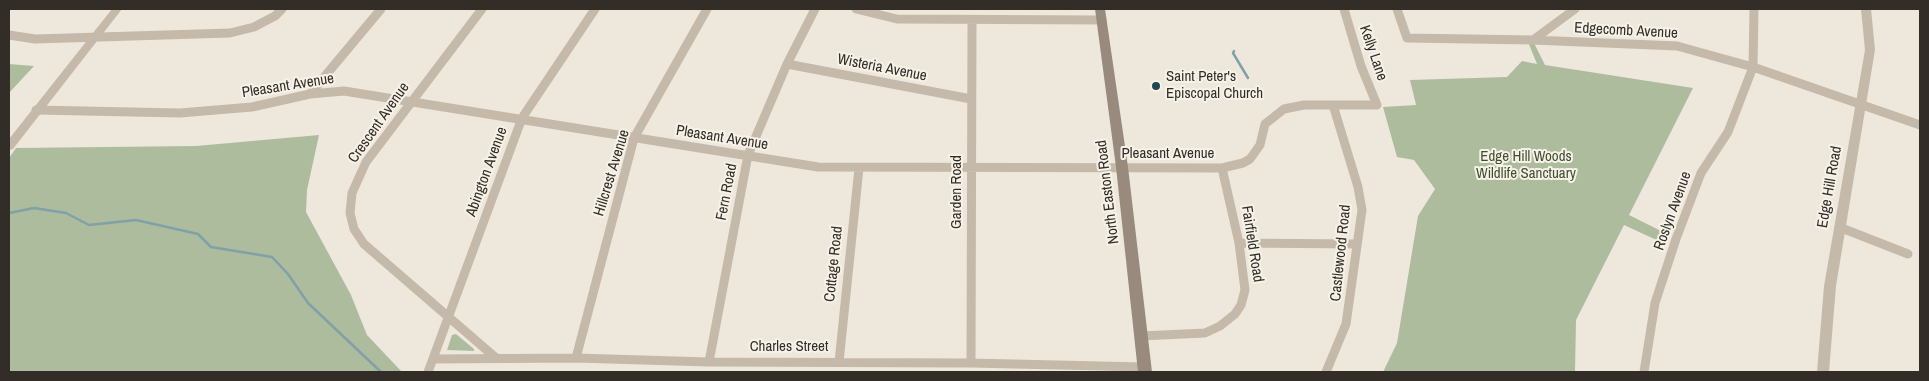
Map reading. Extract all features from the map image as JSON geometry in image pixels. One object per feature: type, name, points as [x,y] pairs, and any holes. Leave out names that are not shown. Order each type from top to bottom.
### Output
[{"type":"main road","name":"North Easton Road","points":[[1101,14],[1122,168],[1145,370]]},
{"type":"street","points":[[9,146],[117,9]]},
{"type":"street","points":[[9,35],[35,39],[230,33],[254,27],[275,16],[282,9]]},
{"type":"street","points":[[310,94],[381,9]]},
{"type":"street","name":"Crescent Avenue","points":[[482,9],[366,162],[352,193],[350,213],[354,229],[364,244],[496,358]]},
{"type":"street","name":"Abington Avenue","points":[[433,359],[522,118],[596,9]]},
{"type":"street","name":"Hillcrest Avenue","points":[[576,358],[634,138],[707,9]]},
{"type":"street","name":"Fern Road","points":[[709,362],[748,155],[787,64],[814,9]]},
{"type":"street","points":[[856,9],[897,19],[972,20],[1101,14]]},
{"type":"street","name":"Kelly Lane","points":[[1344,9],[1361,66],[1377,105]]},
{"type":"street","name":"Edgecomb Avenue","points":[[1396,9],[1407,38],[1533,40],[1677,46],[1753,67],[1920,125]]},
{"type":"street","points":[[1533,40],[1575,9]]},
{"type":"street","name":"Roslyn Avenue","points":[[1644,372],[1655,303],[1677,237],[1701,173],[1728,132],[1753,67],[1754,9]]},
{"type":"street","name":"Edge Hill Road","points":[[1823,372],[1830,286],[1870,50],[1866,9]]},
{"type":"street","name":"Garden Road","points":[[971,363],[970,168],[972,20]]},
{"type":"street","name":"Wisteria Avenue","points":[[787,64],[971,99]]},
{"type":"street","name":"Pleasant Avenue","points":[[36,110],[180,113],[252,107],[310,94],[344,91],[522,118],[818,167],[1222,168],[1250,160],[1260,145],[1265,124],[1284,109],[1304,106],[1377,105]]},
{"type":"street","name":"Castlewood Road","points":[[1326,372],[1346,324],[1361,223],[1361,202],[1333,105]]},
{"type":"street","name":"Cottage Road","points":[[839,362],[858,168]]},
{"type":"street","name":"Fairfield Road","points":[[1141,336],[1205,333],[1220,326],[1235,314],[1244,298],[1245,290],[1239,243],[1222,168]]},
{"type":"street","points":[[1839,226],[1908,254]]},
{"type":"street","points":[[1239,243],[1357,244]]},
{"type":"street","name":"Charles Street","points":[[433,359],[576,358],[709,362],[971,363],[1145,370]]},
{"type":"street","points":[[428,372],[433,359]]},
{"type":"green space","name":"Edge Hill Woods Wildlife Sanctuary","points":[[1528,42],[1534,43],[1545,65],[1693,88],[1629,215],[1667,234],[1663,243],[1624,225],[1576,320],[1575,372],[1383,372],[1397,343],[1418,216],[1435,189],[1414,160],[1397,157],[1383,107],[1416,105],[1410,80],[1507,77],[1522,61],[1537,64]]},
{"type":"green space","points":[[9,64],[34,66],[9,93]]},
{"type":"green space","points":[[319,135],[307,190],[306,212],[351,295],[367,335],[402,372],[9,372],[9,158],[16,148],[196,146]]},
{"type":"green space","points":[[456,334],[474,351],[447,350],[452,335]]},
{"type":"waterway","points":[[1234,51],[1233,53],[1248,78]]},
{"type":"waterway","points":[[9,213],[34,208],[66,213],[89,225],[136,220],[198,234],[211,247],[272,257],[288,274],[308,303],[381,372]]},
{"type":"place","name":"Saint Peter's Episcopal Church","points":[[1156,86]]}]
